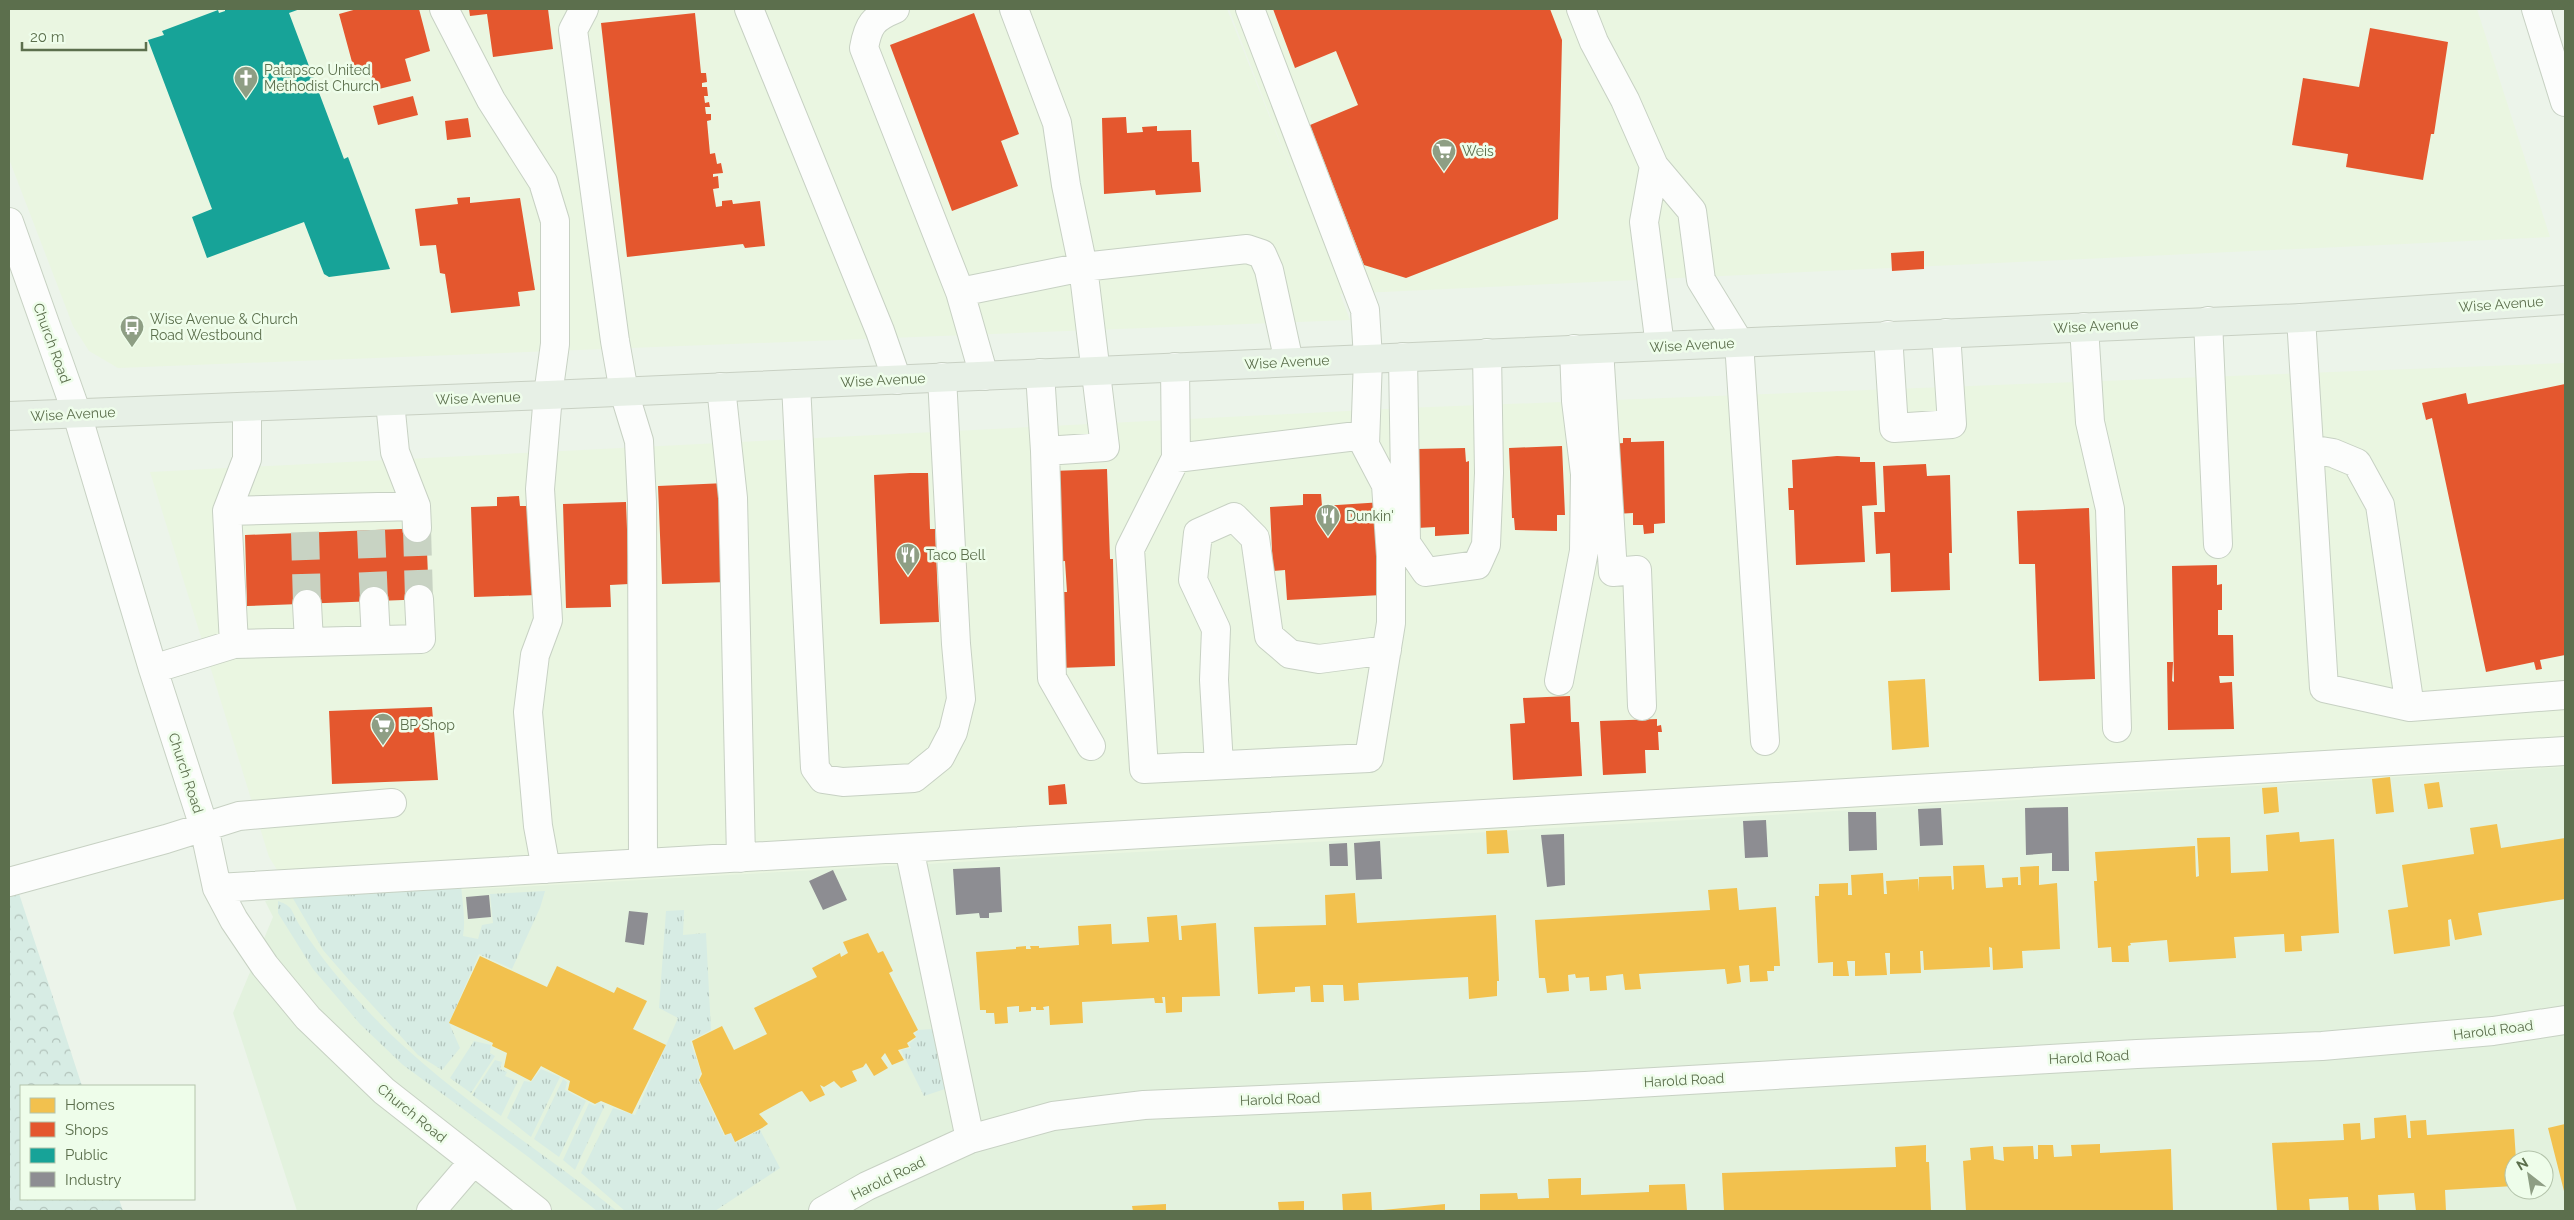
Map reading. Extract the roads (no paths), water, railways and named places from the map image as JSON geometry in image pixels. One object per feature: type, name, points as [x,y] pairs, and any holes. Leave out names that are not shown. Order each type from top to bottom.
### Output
[{"type":"main road","name":"Wise Avenue","points":[[9,416],[624,392],[2301,318],[2565,300]]},
{"type":"street","points":[[444,9],[491,100],[543,182],[555,222],[555,344],[548,395],[540,489],[548,620],[535,655],[528,712],[538,826],[546,869]]},
{"type":"street","points":[[584,9],[573,30],[614,332],[624,392],[639,441],[642,502],[643,863]]},
{"type":"street","points":[[749,9],[880,331],[897,380]]},
{"type":"street","points":[[895,9],[878,16],[867,31],[864,48],[960,292],[984,376]]},
{"type":"street","points":[[1014,9],[1057,123],[1066,185],[1082,267],[1105,447],[1045,451]]},
{"type":"street","points":[[1175,367],[1176,458],[1130,549],[1144,769],[1369,758],[1391,623],[1391,556],[1386,485],[1365,445],[1368,358],[1365,310],[1250,9]]},
{"type":"street","points":[[1581,9],[1594,42],[1625,100],[1654,166],[1692,211],[1702,280],[1739,342],[1766,741]]},
{"type":"street","points":[[2536,9],[2565,102]]},
{"type":"street","points":[[1654,166],[1644,222],[1660,346]]},
{"type":"street","name":"Church Road","points":[[9,222],[77,414],[153,669],[204,828],[217,888],[234,920],[265,966],[308,1018],[384,1091],[537,1211]]},
{"type":"street","points":[[960,292],[1082,267],[1247,249],[1262,254],[1269,270],[1289,362]]},
{"type":"street","points":[[2301,318],[2324,688],[2410,707],[2565,696]]},
{"type":"street","points":[[2208,321],[2218,544]]},
{"type":"street","points":[[2084,327],[2090,422],[2110,509],[2117,728]]},
{"type":"street","points":[[1888,336],[1894,428],[1952,424],[1946,333]]},
{"type":"street","points":[[1559,681],[1584,552],[1585,474],[1576,401],[1586,349]]},
{"type":"street","points":[[1586,349],[1613,572],[1637,570],[1642,706]]},
{"type":"street","points":[[1403,357],[1406,543],[1426,572],[1477,566],[1486,545],[1489,473],[1487,353]]},
{"type":"street","points":[[1040,373],[1045,451],[1052,678],[1091,746]]},
{"type":"street","points":[[796,384],[815,768],[823,779],[843,782],[914,778],[940,757],[953,732],[961,699],[956,644],[942,377]]},
{"type":"street","points":[[721,387],[733,498],[741,858]]},
{"type":"street","points":[[227,511],[305,521],[417,517],[395,452],[390,402]]},
{"type":"street","points":[[234,644],[227,511],[247,459],[247,407]]},
{"type":"street","points":[[1176,458],[1365,435]]},
{"type":"street","points":[[2309,449],[2333,454],[2357,463],[2380,505],[2410,707]]},
{"type":"street","points":[[1219,765],[1214,680],[1216,629],[1193,580],[1198,533],[1234,516],[1256,538],[1269,636],[1290,654],[1319,659],[1387,650]]},
{"type":"street","points":[[153,669],[234,644],[421,638],[419,599]]},
{"type":"street","points":[[374,601],[376,640]]},
{"type":"street","points":[[307,604],[309,642]]},
{"type":"street","points":[[217,888],[2565,751]]},
{"type":"street","points":[[9,882],[204,828],[239,816],[392,803]]},
{"type":"street","points":[[909,848],[970,1139]]},
{"type":"street","name":"Harold Road","points":[[822,1211],[867,1186],[970,1139],[1053,1116],[1144,1104],[1584,1086],[2137,1054],[2322,1046],[2493,1031],[2565,1020]]},
{"type":"street","points":[[431,1211],[473,1162]]},
{"type":"tunnel","points":[[417,528],[419,599]]},
{"type":"tunnel","points":[[371,530],[374,601]]},
{"type":"tunnel","points":[[305,532],[307,604]]},
{"type":"place","name":"Patapsco United Methodist Church","points":[[246,99]]},
{"type":"place","name":"Weis","points":[[1444,172]]},
{"type":"place","name":"Wise Avenue & Church Road Westbound","points":[[132,348]]},
{"type":"place","name":"Dunkin'","points":[[1328,537]]},
{"type":"place","name":"Taco Bell","points":[[908,576]]},
{"type":"place","name":"BP Shop","points":[[383,746]]}]
